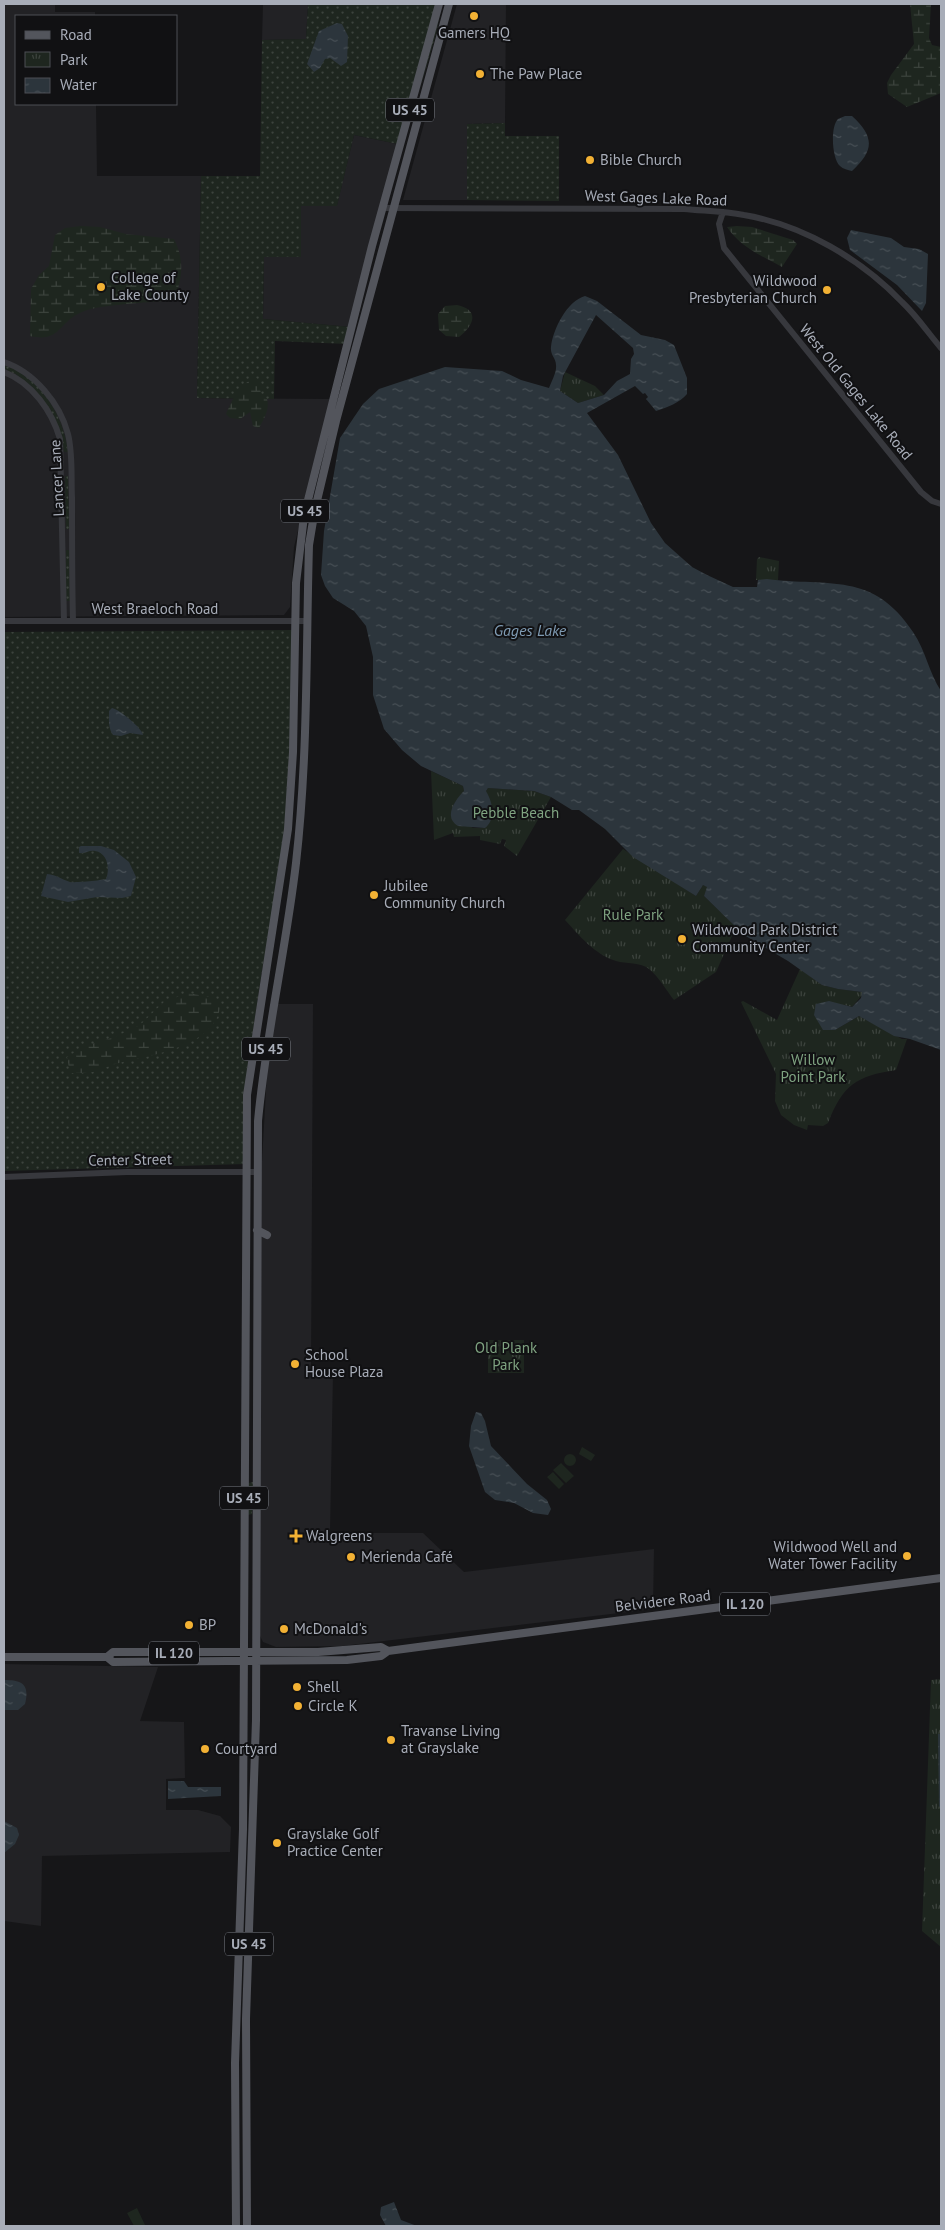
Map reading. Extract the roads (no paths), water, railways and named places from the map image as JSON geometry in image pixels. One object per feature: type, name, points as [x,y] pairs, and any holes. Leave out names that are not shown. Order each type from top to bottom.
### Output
[{"type":"main road","name":"US 45","points":[[236,2226],[235,2063],[243,1830],[247,1095],[276,914],[290,802],[298,550],[304,516],[383,208],[439,4]]},
{"type":"main road","name":"US 45","points":[[247,2226],[246,2019],[255,1754],[258,1121],[263,1072],[296,864],[303,795],[309,545],[315,509],[336,421],[449,4]]},
{"type":"main road","points":[[245,1255],[257,1255]]},
{"type":"main road","name":"Belvidere Road","points":[[107,1657],[113,1662],[347,1660],[381,1656],[388,1651],[941,1578]]},
{"type":"main road","name":"Belvidere Road","points":[[243,1653],[334,1651],[381,1647],[388,1651]]},
{"type":"main road","name":"IL 120","points":[[4,1657],[107,1657],[113,1652],[243,1653]]},
{"type":"street","name":"West Gages Lake Road","points":[[383,208],[629,208],[723,212],[778,224],[817,240],[870,273],[902,301],[941,348]]},
{"type":"street","name":"West Old Gages Lake Road","points":[[723,212],[719,224],[724,248],[921,492],[932,501],[941,504]]},
{"type":"street","name":"Lancer Lane","points":[[4,362],[18,368],[39,385],[54,404],[67,432],[71,463],[73,621]]},
{"type":"street","name":"Lancer Lane","points":[[4,372],[18,379],[37,397],[50,415],[60,440],[64,621]]},
{"type":"street","name":"West Braeloch Road","points":[[4,621],[307,621]]},
{"type":"street","name":"Center Street","points":[[4,1177],[257,1172]]},
{"type":"water","points":[[337,23],[342,24],[348,36],[347,62],[341,66],[330,58],[325,59],[320,68],[314,72],[307,64],[319,31]]},
{"type":"water","points":[[852,116],[860,124],[868,137],[869,144],[865,157],[852,171],[844,169],[837,162],[833,143],[835,123],[838,119]]},
{"type":"water","points":[[851,230],[891,238],[904,247],[919,249],[928,254],[926,303],[922,311],[897,285],[850,250],[847,238]]},
{"type":"water","name":"Gages Lake","points":[[585,296],[597,301],[641,335],[665,340],[674,345],[687,378],[687,394],[677,402],[656,411],[646,399],[648,397],[645,393],[643,394],[635,386],[587,413],[618,455],[651,523],[665,543],[692,567],[733,587],[757,587],[758,580],[767,579],[830,583],[866,591],[882,599],[898,613],[913,632],[921,647],[941,691],[941,1050],[910,1039],[894,1036],[859,1016],[835,1030],[823,1030],[814,1015],[816,1004],[829,1001],[852,1007],[861,998],[862,992],[822,985],[788,961],[744,935],[704,896],[707,887],[703,885],[696,896],[633,857],[605,829],[579,810],[572,810],[551,797],[534,791],[488,788],[486,791],[490,801],[492,816],[485,828],[458,826],[451,818],[451,813],[454,804],[464,791],[463,786],[421,766],[402,750],[384,729],[373,695],[373,657],[366,626],[354,611],[333,598],[325,586],[321,575],[324,531],[340,438],[363,404],[379,389],[445,367],[502,371],[521,380],[549,388],[556,368],[551,350],[552,340],[562,317],[578,299]],"holes":[[[596,315],[633,348],[634,354],[631,359],[630,374],[617,381],[604,395],[578,403],[560,391],[563,376]]]},
{"type":"water","points":[[112,708],[130,719],[143,735],[130,733],[121,736],[113,735],[109,720],[109,711]]},
{"type":"water","points":[[101,846],[114,850],[129,862],[136,877],[131,896],[122,898],[97,897],[68,902],[41,896],[47,874],[72,882],[106,879],[108,866],[103,855],[95,851],[79,853],[79,847]]},
{"type":"water","points":[[476,1412],[481,1413],[485,1421],[491,1446],[527,1484],[547,1500],[551,1509],[548,1515],[533,1513],[514,1503],[495,1500],[485,1492],[469,1446],[471,1426]]},
{"type":"water","points":[[4,1680],[20,1682],[25,1688],[25,1704],[18,1710],[4,1710]]},
{"type":"water","points":[[938,1734],[941,1734],[941,1806],[939,1807]]},
{"type":"water","points":[[168,1781],[184,1781],[188,1787],[221,1787],[221,1796],[168,1799]]},
{"type":"water","points":[[4,1821],[17,1828],[19,1835],[15,1844],[4,1853]]},
{"type":"water","points":[[394,2202],[401,2220],[417,2226],[386,2226],[380,2215],[381,2207]]},
{"type":"place","name":"Gamers HQ","points":[[474,16]]},
{"type":"place","name":"The Paw Place","points":[[480,74]]},
{"type":"place","name":"Bible Church","points":[[590,160]]},
{"type":"place","name":"College of Lake County","points":[[101,287]]},
{"type":"place","name":"Wildwood Presbyterian Church","points":[[827,290]]},
{"type":"place","name":"Jubilee Community Church","points":[[374,895]]},
{"type":"place","name":"Wildwood Park District Community Center","points":[[682,939]]},
{"type":"place","name":"School House Plaza","points":[[295,1364]]},
{"type":"place","name":"Walgreens","points":[[296,1536]]},
{"type":"place","name":"Wildwood Well and Water Tower Facility","points":[[907,1556]]},
{"type":"place","name":"Merienda Café","points":[[351,1557]]},
{"type":"place","name":"BP","points":[[189,1625]]},
{"type":"place","name":"McDonald's","points":[[284,1629]]},
{"type":"place","name":"Shell","points":[[297,1687]]},
{"type":"place","name":"Circle K","points":[[298,1706]]},
{"type":"place","name":"Travanse Living at Grayslake","points":[[391,1740]]},
{"type":"place","name":"Courtyard","points":[[205,1749]]},
{"type":"place","name":"Grayslake Golf Practice Center","points":[[277,1843]]},
{"type":"park label","name":"Pebble Beach","points":[[516,813]]},
{"type":"park label","name":"Rule Park","points":[[633,915]]},
{"type":"park label","name":"Willow Point Park","points":[[813,1068]]},
{"type":"park label","name":"Old Plank Park","points":[[506,1356]]}]
